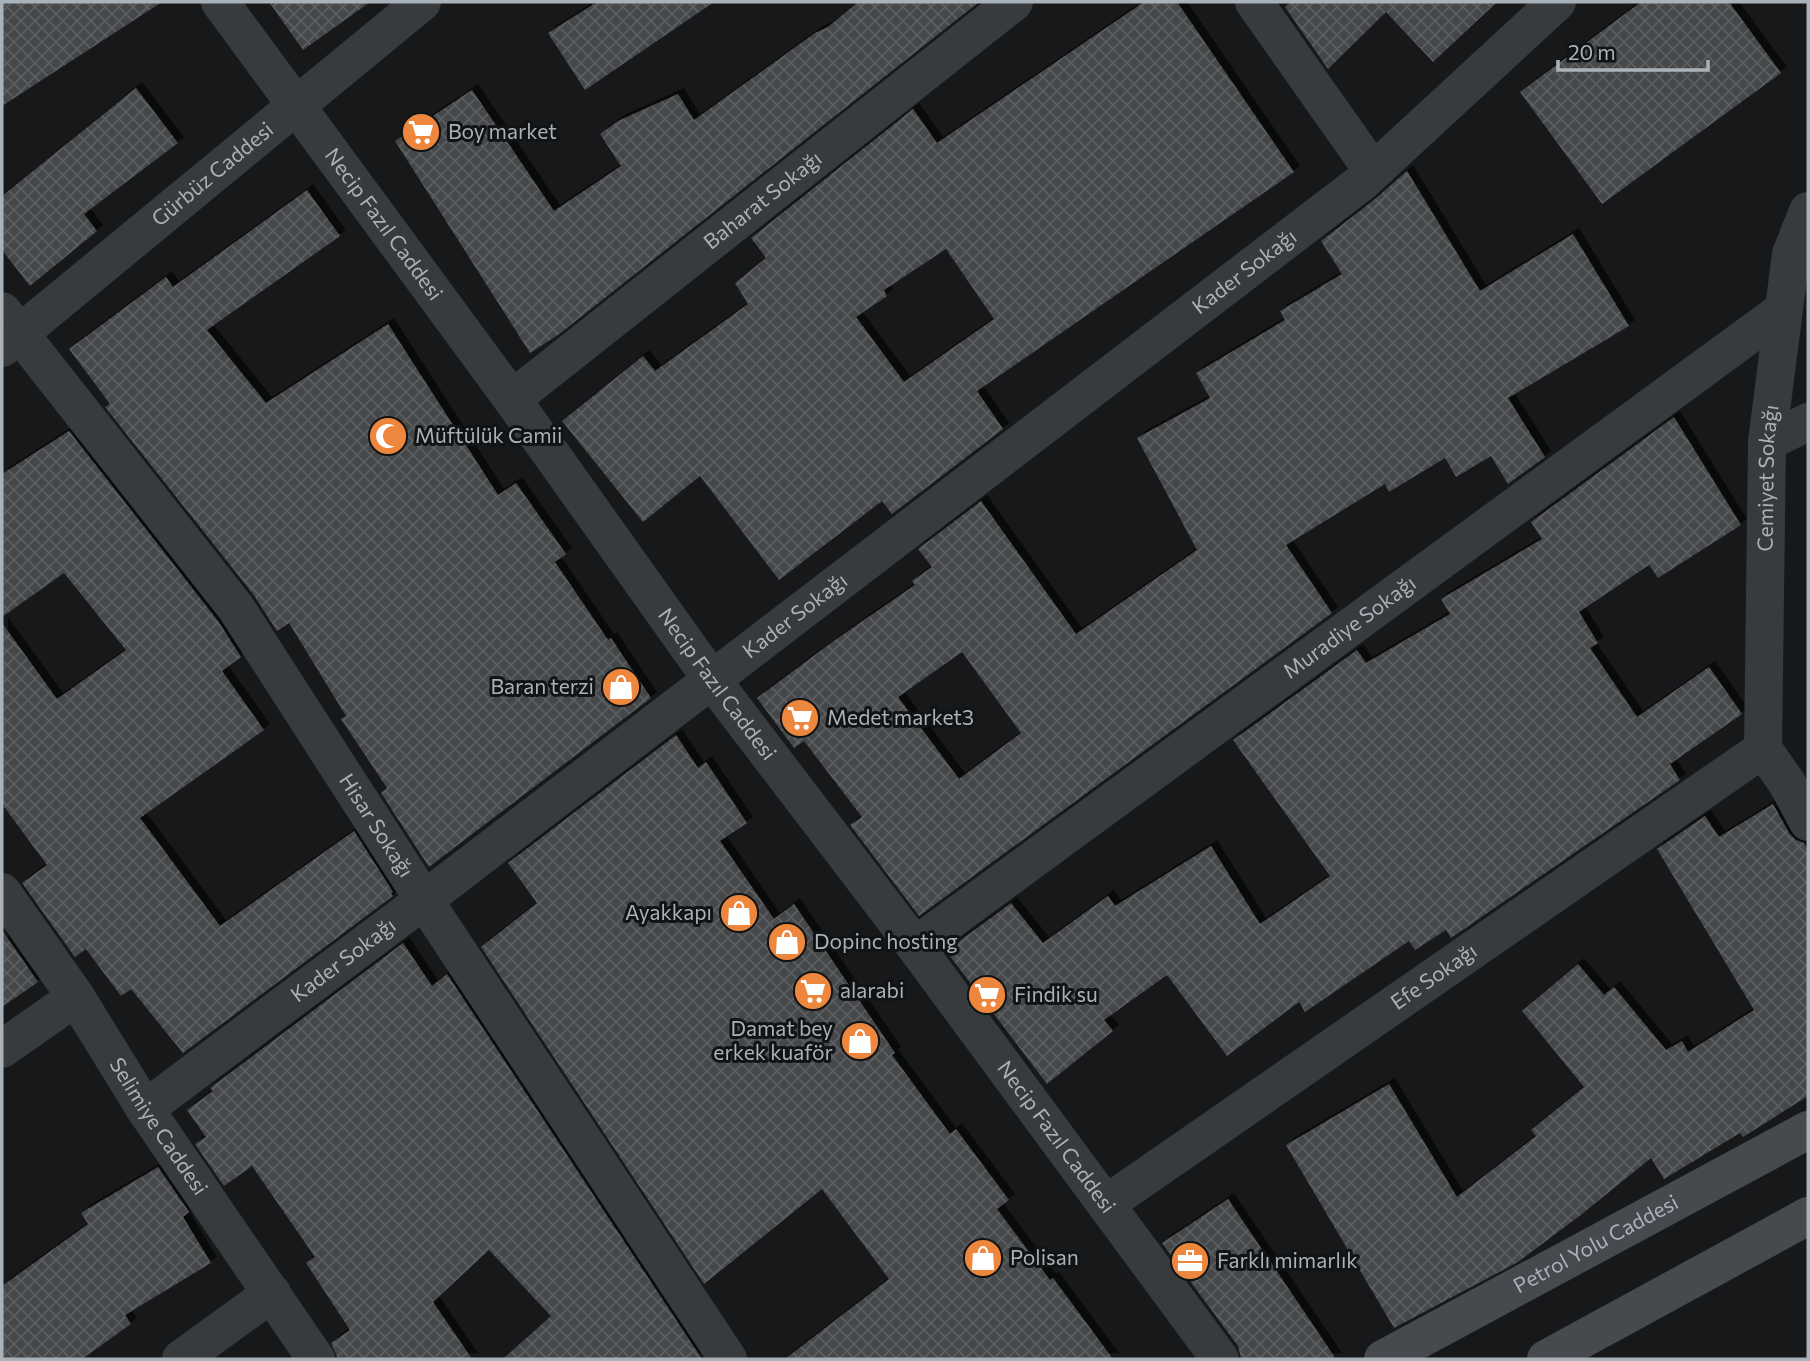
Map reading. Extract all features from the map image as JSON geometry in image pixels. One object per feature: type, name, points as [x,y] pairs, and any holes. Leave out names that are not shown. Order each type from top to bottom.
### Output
[{"type":"main road","name":"Petrol Yolu Caddesi","points":[[1384,1359],[1808,1130]]},
{"type":"main road","points":[[1546,1359],[1808,1216]]},
{"type":"street","name":"Necip Fazıl Caddesi","points":[[220,2],[512,400],[712,680],[915,946],[1220,1359]]},
{"type":"street","name":"Gürbüz Caddesi","points":[[8,331],[296,106],[422,2]]},
{"type":"street","name":"Baharat Sokağı","points":[[512,400],[1014,2]]},
{"type":"street","points":[[1254,2],[1373,171]]},
{"type":"street","name":"Kader Sokağı","points":[[145,1109],[424,900],[1373,171],[1557,2]]},
{"type":"street","name":"Cemiyet Sokağı","points":[[1763,749],[1767,442],[1791,254],[1808,211]]},
{"type":"street","name":"Muradiye Sokağı","points":[[915,946],[1783,310]]},
{"type":"street","name":"Hisar Sokağı","points":[[8,331],[236,608],[424,900],[728,1359]]},
{"type":"street","points":[[1767,442],[1808,422]]},
{"type":"street","points":[[1763,749],[1797,776],[1808,822]]},
{"type":"street","name":"Efe Sokağı","points":[[1105,1204],[1763,749]]},
{"type":"street","name":"Selimiye Caddesi","points":[[2,892],[76,997],[145,1109],[316,1359]]},
{"type":"street","points":[[2,1049],[76,997]]},
{"type":"street","points":[[181,1359],[272,1293]]},
{"type":"building","points":[[2,2],[162,2],[2,106]]},
{"type":"building","points":[[269,2],[370,2],[303,50]]},
{"type":"building","points":[[597,2],[714,2],[585,90],[548,33]]},
{"type":"building","points":[[858,2],[979,2],[558,335],[530,353],[395,141],[472,90],[554,211],[621,166],[600,134],[618,121],[678,94],[694,120],[815,33],[828,27]]},
{"type":"building","points":[[1144,2],[1177,2],[1294,172],[977,391],[1003,429],[892,514],[882,501],[779,580],[700,476],[643,522],[562,421],[643,356],[655,371],[748,304],[735,283],[766,258],[751,238],[913,109],[937,143]],"holes":[[[946,249],[994,319],[904,382],[856,317],[887,296],[884,290]]]},
{"type":"building","points":[[1290,2],[1497,2],[1433,62],[1386,12],[1328,69],[1285,7]]},
{"type":"building","points":[[1641,2],[1729,2],[1781,73],[1602,204],[1520,92]]},
{"type":"building","points":[[136,88],[178,143],[84,214],[97,231],[30,286],[2,250],[2,196]]},
{"type":"building","points":[[1407,171],[1480,291],[1573,234],[1629,326],[1508,398],[1545,457],[1508,484],[1491,456],[1456,477],[1445,458],[1389,492],[1385,484],[1286,545],[1332,613],[919,916],[850,825],[862,817],[804,741],[794,748],[757,698],[915,585],[912,581],[932,567],[918,549],[981,501],[1076,634],[1197,550],[1137,438],[1210,398],[1196,373],[1285,320],[1280,311],[1342,274],[1321,241]],"holes":[[[962,652],[1021,733],[959,779],[898,697]]]},
{"type":"building","points":[[307,190],[340,236],[207,330],[266,403],[388,324],[498,495],[516,483],[566,554],[555,562],[651,698],[429,867],[381,793],[387,788],[341,719],[346,716],[289,623],[277,631],[253,594],[105,407],[110,404],[69,349],[166,277],[173,287]]},
{"type":"building","points":[[1674,417],[1741,525],[1658,578],[1649,565],[1579,612],[1598,643],[1590,648],[1637,717],[1709,667],[1742,714],[1670,764],[1680,780],[1451,938],[1446,930],[1415,950],[1409,941],[1305,1012],[1299,1002],[1227,1056],[1167,975],[1104,1020],[1113,1031],[1047,1084],[946,951],[1011,903],[1043,943],[1108,896],[1115,906],[1211,846],[1260,924],[1330,876],[1233,740],[1357,650],[1366,663],[1450,614],[1441,599],[1542,539],[1531,522]]},
{"type":"building","points":[[69,431],[218,621],[241,657],[222,671],[264,730],[140,818],[220,926],[354,831],[393,892],[393,896],[183,1053],[131,989],[121,996],[86,949],[75,957],[22,883],[47,865],[2,804],[2,623],[57,699],[126,650],[64,573],[2,617],[2,474]]},
{"type":"building","points":[[676,735],[698,768],[706,762],[747,823],[720,841],[774,919],[794,904],[895,1053],[892,1055],[950,1134],[956,1129],[1009,1200],[997,1209],[1113,1359],[785,1359],[889,1279],[822,1189],[704,1284],[481,947],[537,903],[508,863]]},
{"type":"building","points":[[1773,804],[1789,833],[1804,843],[1808,850],[1808,1096],[1743,1137],[1740,1133],[1664,1179],[1651,1158],[1518,1262],[1394,1328],[1286,1145],[1389,1084],[1457,1197],[1536,1136],[1531,1130],[1584,1087],[1522,1011],[1578,964],[1604,995],[1614,987],[1666,1050],[1682,1041],[1688,1052],[1754,1010],[1657,849],[1705,816],[1719,837]]},
{"type":"building","points":[[2,930],[38,982],[2,1007]]},
{"type":"building","points":[[403,943],[432,986],[447,974],[702,1359],[503,1359],[551,1316],[489,1250],[433,1302],[472,1359],[338,1359],[331,1343],[350,1330],[306,1263],[315,1257],[252,1166],[224,1186],[195,1144],[206,1137],[187,1110],[213,1091],[210,1088]]},
{"type":"building","points":[[158,1167],[189,1212],[183,1217],[211,1263],[125,1315],[131,1324],[82,1359],[2,1359],[2,1286],[88,1224],[81,1213]]},
{"type":"building","points":[[1228,1199],[1336,1359],[1241,1359],[1238,1346],[1162,1243]]},
{"type":"place","name":"Boy market","points":[[421,132]]},
{"type":"place","name":"Müftülük Camii","points":[[388,436]]},
{"type":"place","name":"Baran terzi","points":[[621,687]]},
{"type":"place","name":"Medet market3","points":[[800,718]]},
{"type":"place","name":"Ayakkapı","points":[[739,913]]},
{"type":"place","name":"Dopinc hosting","points":[[787,942]]},
{"type":"place","name":"alarabi","points":[[813,991]]},
{"type":"place","name":"Findik su","points":[[987,995]]},
{"type":"place","name":"Damat bey erkek kuaför","points":[[860,1041]]},
{"type":"place","name":"Polisan","points":[[983,1258]]},
{"type":"place","name":"Farklı mimarlık","points":[[1190,1261]]}]
